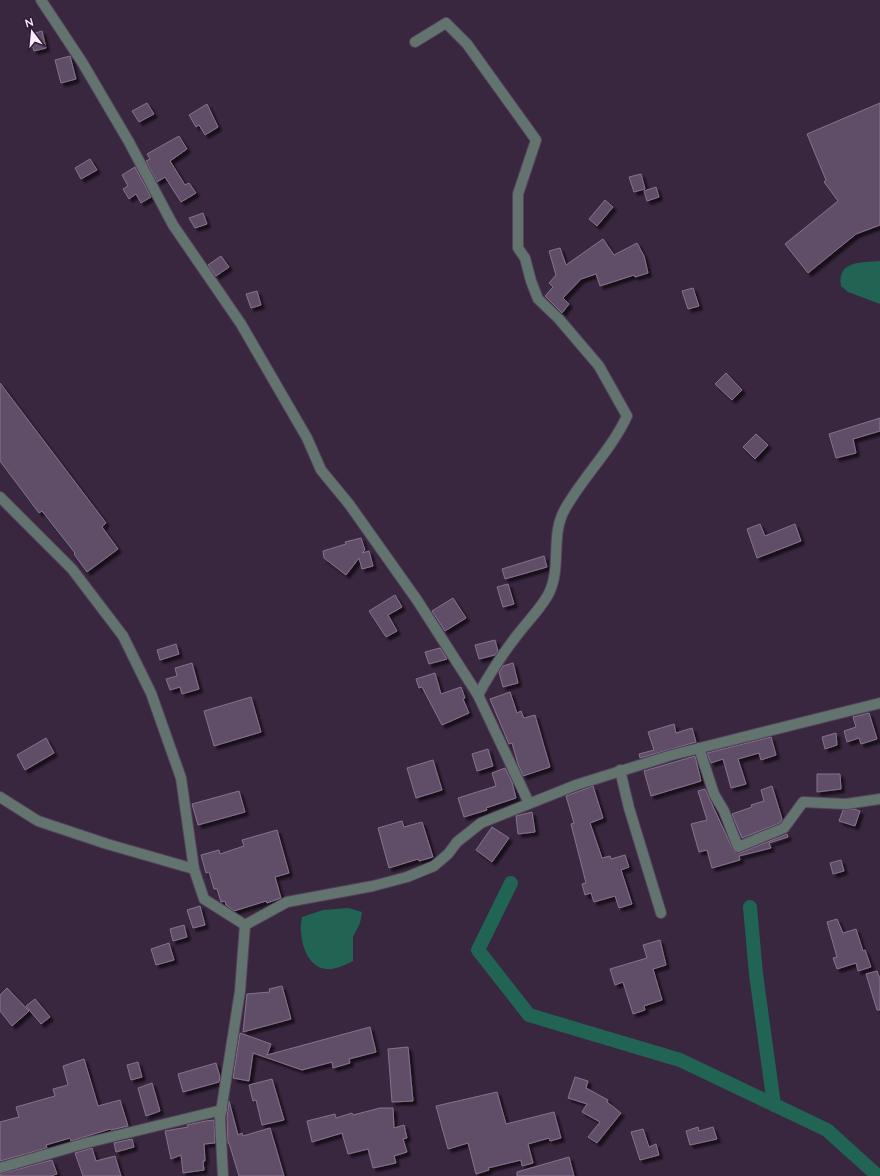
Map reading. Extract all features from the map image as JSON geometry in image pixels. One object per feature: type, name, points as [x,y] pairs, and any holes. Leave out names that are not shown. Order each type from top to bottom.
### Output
[{"type":"street","points":[[41,0],[82,62],[129,142],[173,225],[241,324],[307,438],[321,470],[349,504],[417,600],[478,695],[529,803]]},
{"type":"street","points":[[415,42],[446,23],[467,44],[536,140],[518,194],[518,248],[525,258],[531,281],[538,299],[559,318],[598,366],[627,416],[621,429],[588,472],[564,511],[557,537],[556,571],[549,593],[498,659],[478,695]]},
{"type":"street","points":[[0,497],[72,569],[123,636],[151,693],[181,778],[194,869],[204,899],[245,925]]},
{"type":"street","points":[[245,925],[286,902],[374,886],[407,877],[434,866],[448,854],[457,842],[481,823],[529,803],[620,770],[699,748],[880,703]]},
{"type":"street","points":[[699,748],[714,794],[724,811],[738,847],[784,828],[803,802],[846,804],[880,799]]},
{"type":"street","points":[[620,770],[628,808],[661,913]]},
{"type":"street","points":[[0,797],[38,821],[107,844],[194,869]]},
{"type":"street","points":[[223,1176],[220,1118],[240,991],[245,925]]},
{"type":"street","points":[[0,1168],[86,1143],[222,1110]]},
{"type":"shaded area","points":[[880,261],[880,304],[848,292],[841,286],[843,271],[847,267],[852,264]]},
{"type":"shaded area","points":[[348,908],[362,912],[360,923],[353,937],[353,961],[333,969],[318,967],[312,962],[304,948],[301,932],[302,917],[323,910]]},
{"type":"building","points":[[42,31],[46,48],[34,51],[29,35]]},
{"type":"building","points":[[70,56],[76,79],[61,83],[55,60]]},
{"type":"building","points":[[147,103],[154,114],[139,122],[132,111]]},
{"type":"building","points":[[880,103],[880,225],[856,234],[808,273],[785,244],[838,201],[824,182],[826,180],[807,134]]},
{"type":"building","points":[[207,104],[218,127],[205,135],[199,125],[196,127],[189,115]]},
{"type":"building","points":[[179,136],[187,149],[170,161],[185,185],[189,183],[196,193],[181,202],[165,177],[157,182],[146,161],[150,159],[147,154]]},
{"type":"building","points":[[90,159],[97,170],[81,179],[75,168]]},
{"type":"building","points":[[135,167],[151,197],[141,203],[136,194],[129,199],[123,189],[128,186],[122,175]]},
{"type":"building","points":[[641,174],[645,189],[634,192],[629,177]]},
{"type":"building","points":[[656,187],[659,197],[647,201],[644,191]]},
{"type":"building","points":[[605,200],[613,207],[597,226],[589,219]]},
{"type":"building","points":[[203,213],[207,224],[195,228],[189,218]]},
{"type":"building","points":[[603,239],[614,255],[637,243],[644,256],[648,273],[635,277],[634,275],[600,286],[596,274],[581,279],[563,298],[569,304],[562,313],[545,296],[553,287],[549,283],[556,275],[549,251],[560,248],[566,265]]},
{"type":"building","points":[[221,256],[229,267],[216,276],[208,265]]},
{"type":"building","points":[[693,288],[699,306],[688,309],[682,291]]},
{"type":"building","points":[[257,291],[261,305],[251,308],[246,294]]},
{"type":"building","points":[[726,373],[742,390],[732,400],[715,384]]},
{"type":"building","points":[[0,383],[106,523],[102,527],[118,549],[87,572],[74,554],[75,553],[42,511],[39,513],[0,461]]},
{"type":"building","points":[[880,418],[880,431],[853,439],[856,453],[836,458],[829,434]]},
{"type":"building","points":[[756,434],[768,445],[755,459],[743,447]]},
{"type":"building","points":[[760,524],[765,536],[795,524],[801,541],[757,558],[747,529]]},
{"type":"building","points":[[361,538],[365,550],[362,553],[369,551],[373,566],[362,569],[359,558],[346,575],[324,558],[323,551],[346,544],[345,542]]},
{"type":"building","points":[[544,556],[547,567],[505,579],[502,569]]},
{"type":"building","points":[[508,584],[514,604],[503,607],[497,587]]},
{"type":"building","points":[[395,595],[402,607],[388,615],[397,631],[386,637],[369,611]]},
{"type":"building","points":[[453,598],[466,618],[445,631],[432,611]]},
{"type":"building","points":[[495,640],[498,651],[495,655],[479,659],[475,645]]},
{"type":"building","points":[[176,644],[179,654],[160,660],[157,650]]},
{"type":"building","points":[[440,648],[447,659],[429,664],[425,652]]},
{"type":"building","points":[[192,663],[199,689],[182,694],[180,687],[170,690],[166,679],[177,676],[175,668]]},
{"type":"building","points":[[513,663],[518,683],[503,687],[499,672],[503,666]]},
{"type":"building","points":[[435,673],[441,694],[461,687],[465,698],[463,699],[469,713],[442,725],[422,687],[419,688],[416,679]]},
{"type":"building","points":[[510,692],[517,713],[521,711],[524,718],[535,715],[550,767],[523,776],[512,743],[509,744],[490,699]]},
{"type":"building","points":[[251,697],[261,732],[214,746],[204,711]]},
{"type":"building","points":[[869,713],[877,739],[861,744],[859,738],[847,742],[844,731],[856,727],[853,717]]},
{"type":"building","points":[[674,724],[676,733],[692,728],[696,742],[640,758],[639,754],[654,750],[648,732]]},
{"type":"building","points":[[836,733],[837,745],[825,749],[822,737]]},
{"type":"building","points":[[771,737],[776,755],[761,760],[759,753],[738,759],[746,784],[731,788],[723,759],[711,763],[707,753]]},
{"type":"building","points":[[46,738],[54,753],[25,770],[17,755]]},
{"type":"building","points":[[488,749],[493,766],[477,771],[472,754]]},
{"type":"building","points":[[695,756],[701,781],[651,796],[644,771]]},
{"type":"building","points":[[433,760],[442,790],[416,798],[407,768]]},
{"type":"building","points":[[505,768],[512,782],[516,798],[486,808],[487,810],[464,817],[458,798],[496,786],[492,773]]},
{"type":"building","points":[[817,774],[840,774],[841,789],[817,792]]},
{"type":"building","points":[[593,786],[603,818],[590,823],[602,858],[610,856],[611,859],[625,855],[629,867],[621,870],[632,904],[619,908],[615,896],[594,902],[591,893],[585,895],[582,884],[586,883],[571,824],[574,823],[566,796]]},
{"type":"building","points":[[772,786],[782,819],[780,823],[742,838],[732,814],[764,801],[761,790]]},
{"type":"building","points":[[705,789],[734,852],[740,853],[787,834],[788,837],[769,843],[771,848],[739,856],[740,860],[712,868],[707,850],[699,852],[691,824],[707,820],[698,791]]},
{"type":"building","points":[[239,791],[245,812],[198,825],[192,804]]},
{"type":"building","points":[[854,809],[860,811],[855,826],[839,821],[843,810]]},
{"type":"building","points":[[532,812],[535,832],[518,834],[516,816]]},
{"type":"building","points":[[402,821],[404,827],[422,822],[433,857],[419,861],[418,859],[389,868],[378,828]]},
{"type":"building","points":[[492,827],[509,838],[492,862],[476,850]]},
{"type":"building","points":[[277,830],[289,873],[275,877],[281,898],[234,911],[226,905],[225,901],[221,902],[217,889],[214,889],[209,872],[206,873],[201,855],[219,850],[220,854],[244,846],[242,840]]},
{"type":"building","points":[[841,860],[844,871],[833,874],[830,863]]},
{"type":"building","points":[[200,906],[205,925],[193,928],[187,910]]},
{"type":"building","points":[[837,919],[843,933],[856,929],[863,951],[865,950],[871,967],[858,971],[856,963],[837,969],[833,958],[837,957],[827,922]]},
{"type":"building","points":[[184,925],[187,937],[173,941],[170,929]]},
{"type":"building","points":[[660,940],[666,965],[653,969],[662,1000],[644,1006],[645,1010],[633,1014],[623,982],[615,985],[610,969],[647,958],[643,945]]},
{"type":"building","points":[[169,943],[174,960],[156,965],[151,949]]},
{"type":"building","points":[[877,971],[880,979],[880,1010],[877,1010],[866,974]]},
{"type":"building","points":[[282,986],[291,1019],[243,1032],[247,994],[270,992],[269,989]]},
{"type":"building","points":[[7,988],[29,1011],[12,1026],[0,1011],[0,995]]},
{"type":"building","points":[[35,999],[50,1017],[41,1024],[26,1006]]},
{"type":"building","points":[[370,1027],[376,1052],[349,1059],[350,1063],[333,1068],[332,1062],[302,1070],[253,1053],[249,1081],[233,1078],[240,1033],[271,1044],[267,1055]]},
{"type":"building","points":[[408,1047],[413,1101],[392,1102],[388,1049]]},
{"type":"building","points":[[84,1059],[98,1106],[120,1100],[128,1126],[110,1129],[71,1141],[70,1138],[46,1145],[47,1148],[0,1161],[0,1122],[19,1117],[16,1107],[55,1096],[53,1089],[68,1085],[63,1066]]},
{"type":"building","points":[[138,1062],[142,1077],[131,1080],[127,1065]]},
{"type":"building","points":[[216,1063],[220,1077],[219,1082],[183,1092],[178,1074]]},
{"type":"building","points":[[575,1077],[588,1081],[586,1088],[608,1100],[607,1102],[621,1113],[597,1143],[588,1137],[600,1122],[582,1112],[587,1104],[568,1098]]},
{"type":"building","points":[[272,1079],[284,1120],[262,1125],[256,1100],[253,1101],[249,1085]]},
{"type":"building","points":[[152,1083],[160,1111],[146,1116],[138,1088]]},
{"type":"building","points":[[497,1092],[506,1124],[554,1112],[561,1138],[550,1141],[549,1138],[528,1144],[533,1163],[522,1166],[521,1160],[488,1168],[489,1170],[476,1174],[468,1143],[448,1149],[436,1106]]},
{"type":"building","points":[[229,1101],[238,1135],[242,1133],[243,1136],[270,1128],[284,1176],[239,1176],[228,1143],[227,1118]]},
{"type":"building","points":[[380,1108],[393,1108],[394,1128],[404,1125],[407,1138],[403,1139],[407,1152],[394,1156],[396,1163],[373,1168],[368,1149],[348,1154],[342,1133],[312,1142],[307,1121],[335,1114],[336,1118],[352,1113],[353,1115]]},
{"type":"building","points":[[214,1120],[215,1143],[204,1144],[204,1170],[183,1173],[181,1155],[171,1159],[165,1131]]},
{"type":"building","points":[[698,1127],[699,1131],[713,1127],[717,1139],[690,1145],[686,1131]]},
{"type":"building","points":[[643,1129],[649,1147],[656,1144],[659,1155],[640,1160],[631,1132]]},
{"type":"building","points":[[132,1139],[134,1147],[116,1152],[114,1143]]},
{"type":"building","points":[[92,1148],[96,1161],[115,1156],[121,1176],[83,1176],[75,1153]]},
{"type":"building","points":[[569,1157],[574,1176],[517,1176],[517,1172]]},
{"type":"building","points":[[52,1160],[57,1174],[51,1176],[0,1176],[0,1174]]},
{"type":"waterway","points":[[511,883],[478,950],[529,1015],[680,1060],[827,1130],[878,1176]]},
{"type":"waterway","points":[[750,907],[756,974],[774,1105]]}]
